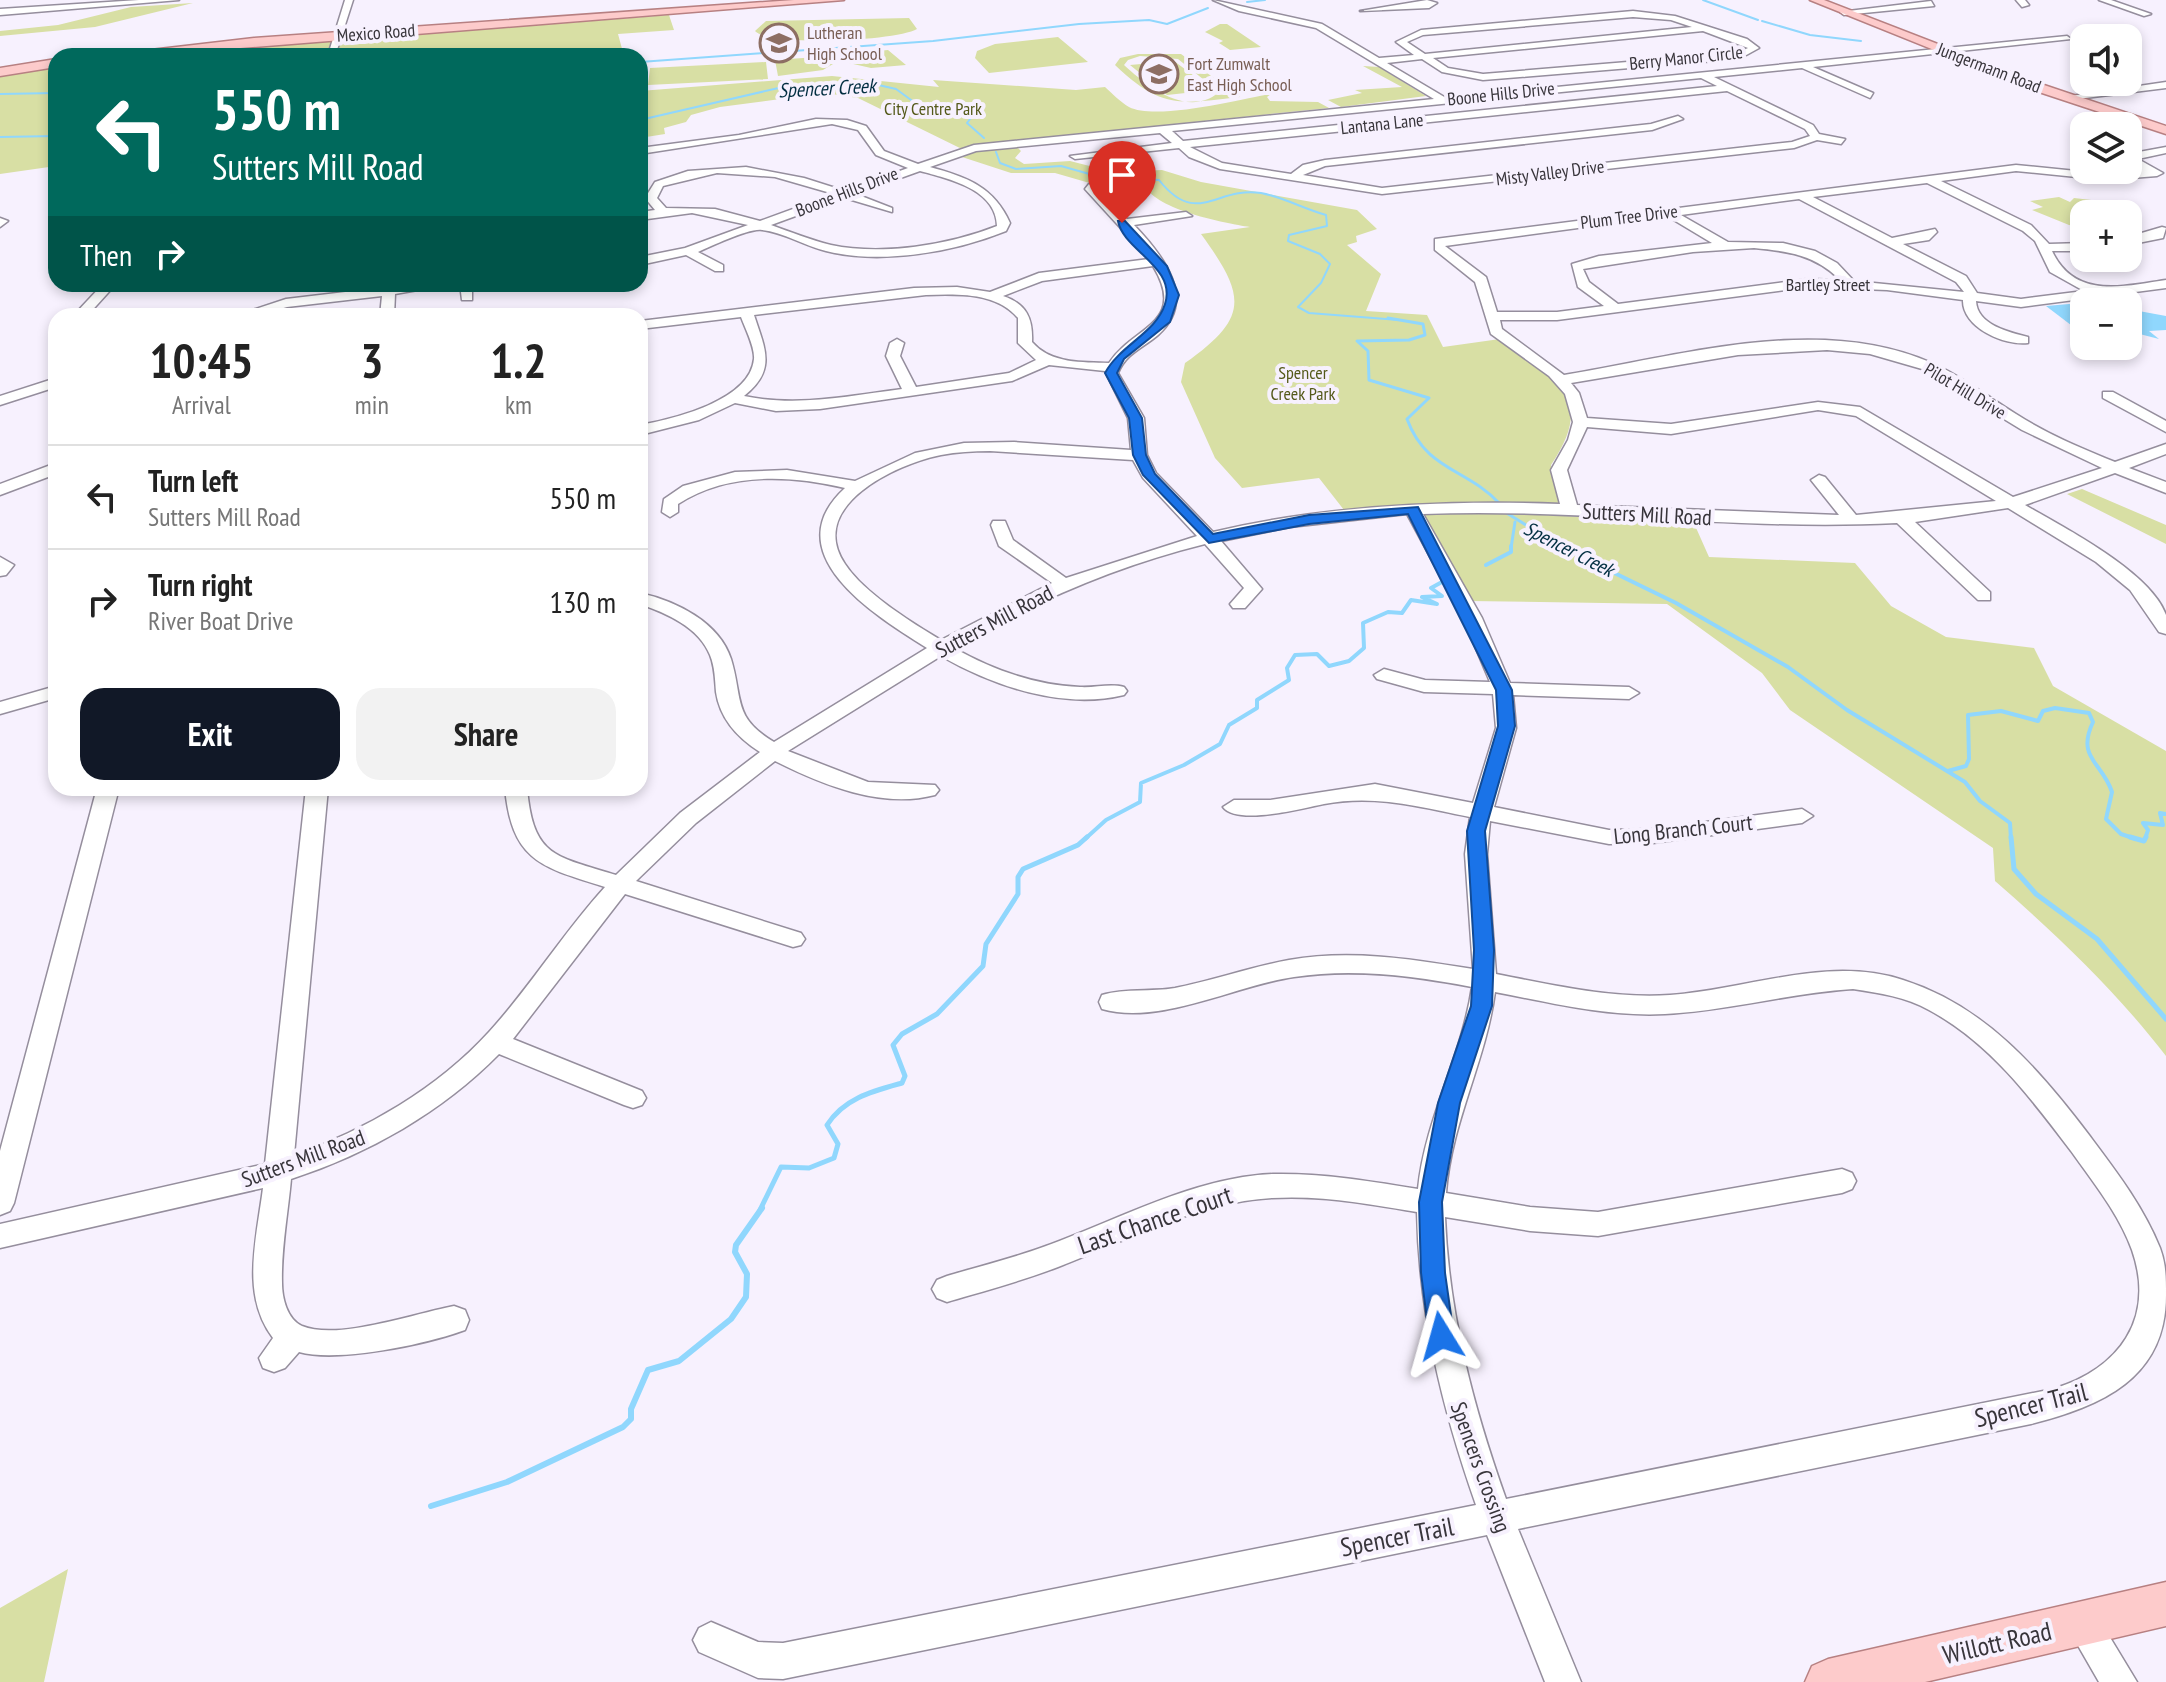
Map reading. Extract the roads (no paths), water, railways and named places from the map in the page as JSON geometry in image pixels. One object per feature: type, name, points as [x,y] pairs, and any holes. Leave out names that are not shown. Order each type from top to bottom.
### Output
[{"type":"main road","name":"Mexico Road","points":[[202,48],[839,0]]},
{"type":"main road","name":"Jungermann Road","points":[[1815,0],[1942,51],[2166,130]]},
{"type":"main road","name":"Mexico Road","points":[[218,48],[336,37]]},
{"type":"main road","points":[[1,72],[48,65]]},
{"type":"main road","name":"Willott Road","points":[[1828,1682],[2166,1604]]},
{"type":"street","points":[[0,11],[147,0]]},
{"type":"street","points":[[0,11],[175,0]]},
{"type":"street","points":[[333,48],[349,0]]},
{"type":"street","points":[[1217,0],[1242,9],[1319,26],[1440,99]]},
{"type":"street","points":[[1364,11],[1432,4],[1431,0],[1411,0]]},
{"type":"street","points":[[2103,0],[2147,14]]},
{"type":"street","points":[[1844,12],[1931,4]]},
{"type":"street","name":"Berry Manor Circle","points":[[1654,14],[1705,28],[1759,49],[1739,56],[1492,77],[1451,72],[1403,47],[1403,38],[1421,33],[1654,14]]},
{"type":"street","points":[[1378,61],[1705,28]]},
{"type":"street","points":[[1391,37],[1403,38]]},
{"type":"street","name":"Boone Hills Drive","points":[[648,259],[688,251],[966,149],[2065,38]]},
{"type":"street","points":[[1800,66],[1870,95]]},
{"type":"street","points":[[1699,73],[1809,127],[1816,137],[1841,141]]},
{"type":"street","points":[[2069,97],[2166,85]]},
{"type":"street","name":"Lantana Lane","points":[[1075,156],[1757,87]]},
{"type":"street","points":[[1292,178],[1307,167],[1325,163],[1661,126],[1683,119],[1675,110],[1647,96]]},
{"type":"street","points":[[813,108],[815,122]]},
{"type":"street","points":[[648,150],[815,122],[857,126],[865,131],[878,151],[979,187],[1002,216],[997,231]]},
{"type":"street","points":[[742,127],[755,134]]},
{"type":"street","name":"Misty Valley Drive","points":[[1161,128],[1180,145],[1209,163],[1393,191],[1794,145],[1816,137]]},
{"type":"street","points":[[1530,140],[1580,170]]},
{"type":"street","points":[[2161,174],[2135,164],[2131,157],[2166,150]]},
{"type":"street","name":"Plum Tree Drive","points":[[1581,422],[1577,403],[1562,380],[1496,331],[1481,280],[1439,247],[1439,242],[2023,167],[2106,177],[2161,174]]},
{"type":"street","points":[[663,211],[651,198],[649,187],[686,176],[755,169],[888,210]]},
{"type":"street","points":[[1927,179],[2034,233],[2054,269],[2088,288]]},
{"type":"street","points":[[1089,187],[1157,262],[1171,285],[1170,313],[1160,327],[1127,350],[1112,367],[1113,381],[1136,418],[1139,455],[1149,475],[1250,582],[1253,589],[1239,604]]},
{"type":"street","points":[[1800,195],[1961,279],[1970,288],[1970,309],[1977,319],[2001,333],[2023,340]]},
{"type":"street","points":[[648,214],[712,210],[834,249],[833,254],[838,258],[850,256],[853,252],[964,241],[997,231],[1018,234]]},
{"type":"street","points":[[1668,212],[1725,245]]},
{"type":"street","points":[[1122,223],[1186,216]]},
{"type":"street","points":[[2142,238],[2159,235],[2162,231]]},
{"type":"street","points":[[1890,242],[1925,237],[1931,232]]},
{"type":"street","points":[[1614,307],[1583,284],[1576,267],[1593,261],[1725,245],[1803,252],[1833,265],[1850,284]]},
{"type":"street","points":[[2044,248],[2070,247]]},
{"type":"street","points":[[688,251],[719,268]]},
{"type":"street","points":[[991,296],[1039,277],[1157,262]]},
{"type":"street","name":"Bartley Street","points":[[1490,316],[1540,317],[1780,284],[1896,287],[1971,299],[2036,303],[2070,297]]},
{"type":"street","name":"Bartley Street","points":[[2135,288],[2166,284]]},
{"type":"street","points":[[648,324],[930,290],[991,296],[1022,314],[1026,324],[1025,343],[1032,352],[1048,360],[1112,367]]},
{"type":"street","points":[[88,308],[102,292]]},
{"type":"street","points":[[269,308],[286,303],[380,292]]},
{"type":"street","points":[[648,428],[698,414],[731,398],[755,376],[761,358],[746,312]]},
{"type":"street","points":[[1872,350],[1878,332]]},
{"type":"street","points":[[897,343],[893,356],[911,392]]},
{"type":"street","name":"Pilot Hill Drive","points":[[1562,380],[1787,345],[1832,344],[1872,350],[1939,372],[2028,428],[2166,488]]},
{"type":"street","points":[[731,398],[790,407],[1012,377],[1048,360]]},
{"type":"street","points":[[0,401],[48,385]]},
{"type":"street","points":[[2108,395],[2166,427]]},
{"type":"street","points":[[1570,511],[1559,470],[1576,440],[1581,422],[1671,429],[1803,408],[1835,407],[1860,412],[2117,570],[2136,586],[2166,628]]},
{"type":"street","points":[[1117,691],[1094,695],[1065,693],[992,672],[940,648],[910,630],[870,597],[835,562],[827,537],[828,527],[838,506],[857,486],[901,463],[967,447],[1032,446],[1097,455],[1139,455]]},
{"type":"street","name":"Sutters Mill Road","points":[[0,1236],[217,1188],[279,1170],[345,1146],[392,1122],[465,1070],[495,1042],[620,885],[675,829],[773,749],[940,648],[1064,584],[1209,539],[1309,520],[1413,510],[1526,508],[1852,521],[1901,518],[2010,502],[2065,488],[2166,449]]},
{"type":"street","points":[[0,490],[48,471]]},
{"type":"street","points":[[670,512],[670,502],[689,489],[756,476],[802,474],[857,486]]},
{"type":"street","points":[[1819,480],[1852,521]]},
{"type":"street","name":"Spencers Crossing","points":[[1413,510],[1490,656],[1504,690],[1506,726],[1480,812],[1476,853],[1484,980],[1474,1035],[1449,1103],[1431,1202],[1433,1273],[1444,1352],[1468,1438],[1563,1682]]},
{"type":"street","points":[[1901,518],[1984,596]]},
{"type":"street","points":[[999,525],[1005,542],[1064,584]]},
{"type":"street","points":[[0,562],[5,565],[0,571]]},
{"type":"street","points":[[648,601],[683,615],[708,635],[723,664],[727,702],[733,715],[752,736],[825,774],[872,790],[888,793],[928,790]]},
{"type":"street","points":[[1384,675],[1409,685],[1629,693]]},
{"type":"street","points":[[0,708],[48,694]]},
{"type":"street","name":"Long Branch Court","points":[[1234,807],[1271,808],[1359,791],[1392,793],[1590,835],[1630,838],[1802,816]]},
{"type":"street","points":[[0,1203],[106,796]]},
{"type":"street","points":[[316,796],[267,1284],[269,1303],[279,1324],[284,1348],[349,1340],[454,1320]]},
{"type":"street","points":[[517,796],[521,833],[530,847],[554,863],[793,939]]},
{"type":"street","name":"Spencer Trail","points":[[711,1640],[758,1660],[783,1661],[2070,1400],[2089,1393],[2119,1374],[2147,1333],[2160,1304],[2147,1251],[2106,1179],[2013,1058],[1978,1027],[1937,1003],[1892,987],[1847,980],[1808,982],[1649,1005],[1598,1001],[1396,966],[1315,965],[1266,973],[1154,1003],[1111,1002]]},
{"type":"street","points":[[495,1042],[633,1098]]},
{"type":"street","name":"Last Chance Court","points":[[947,1289],[1046,1259],[1180,1207],[1240,1190],[1318,1187],[1530,1219],[1598,1224],[1842,1181]]},
{"type":"street","points":[[2082,1623],[2119,1682]]},
{"type":"water","points":[[2070,304],[2070,324],[2046,306]]},
{"type":"water","points":[[2142,312],[2166,316],[2166,330],[2149,331],[2159,339],[2142,335]]},
{"type":"waterway","points":[[1247,2],[1265,0]]},
{"type":"waterway","points":[[1703,0],[1758,20]]},
{"type":"waterway","points":[[648,61],[933,41],[1079,24],[1149,20],[1167,24],[1208,8]]},
{"type":"waterway","points":[[1762,21],[1810,35],[1861,41]]},
{"type":"waterway","name":"Spencer Creek","points":[[648,118],[783,87],[874,84],[896,89],[933,116],[974,114],[967,123],[984,138]]},
{"type":"waterway","points":[[0,94],[48,93]]},
{"type":"waterway","name":"Spencer Creek","points":[[0,137],[48,136]]},
{"type":"waterway","name":"Spencer Creek","points":[[996,152],[1000,163],[1016,169],[1061,166],[1100,177],[1159,180],[1172,194],[1196,203],[1245,192],[1261,193],[1326,215],[1327,226],[1289,235],[1288,241],[1320,254],[1330,264],[1321,283],[1298,307],[1309,313],[1399,320]]},
{"type":"waterway","name":"Spencer Creek","points":[[1388,318],[1423,324],[1425,335],[1409,340],[1357,341],[1368,351],[1369,380],[1429,398],[1407,419],[1415,436],[1436,459],[1500,504]]},
{"type":"waterway","name":"Spencer Creek","points":[[1505,512],[1563,548]]},
{"type":"waterway","points":[[1511,548],[1515,522]]},
{"type":"waterway","name":"Spencer Creek","points":[[1559,546],[1563,548]]},
{"type":"waterway","points":[[1486,565],[1511,552],[1511,548]]},
{"type":"waterway","name":"Spencer Creek","points":[[1563,548],[1676,603],[1788,667],[1847,710],[1965,782],[1980,801],[2010,823],[2011,839]]},
{"type":"waterway","points":[[1085,839],[1106,820],[1140,802],[1141,783],[1184,765],[1220,744],[1229,725],[1257,708],[1257,700],[1289,680],[1287,668],[1295,655],[1317,654],[1329,666],[1349,661],[1364,648],[1363,623],[1388,612],[1402,613],[1411,600],[1437,604],[1422,597],[1442,596],[1431,588],[1442,582]]},
{"type":"waterway","points":[[1948,771],[1966,766],[1969,759],[1968,715],[2001,711],[2038,721],[2043,711],[2055,708],[2089,713],[2093,722],[2087,744],[2089,752],[2112,792],[2106,819],[2121,834],[2130,837]]},
{"type":"waterway","points":[[2145,839],[2148,830],[2143,823],[2163,825],[2160,813],[2166,814]]},
{"type":"waterway","points":[[760,1210],[781,1167],[809,1168],[834,1158],[838,1144],[827,1125],[842,1108],[870,1093],[902,1083],[905,1076],[893,1045],[902,1034],[937,1014],[983,966],[986,944],[1018,894],[1018,877],[1023,869],[1078,845],[1087,837]]},
{"type":"waterway","name":"Spencer Creek","points":[[2011,837],[2014,869],[2036,894],[2097,939],[2166,1019]]},
{"type":"waterway","points":[[2130,837],[2145,839]]},
{"type":"waterway","points":[[2130,837],[2136,839]]},
{"type":"waterway","points":[[431,1506],[507,1482],[623,1427],[631,1419],[631,1409],[648,1370],[679,1361],[731,1319],[746,1297],[747,1274],[735,1252],[736,1245],[762,1208]]},
{"type":"place","name":"Lutheran High School","points":[[779,43]]},
{"type":"place","name":"Fort Zumwalt East High School","points":[[1159,74]]},
{"type":"park label","name":"City Centre Park","points":[[933,109]]},
{"type":"park label","name":"Spencer Creek Park","points":[[1303,383]]}]
